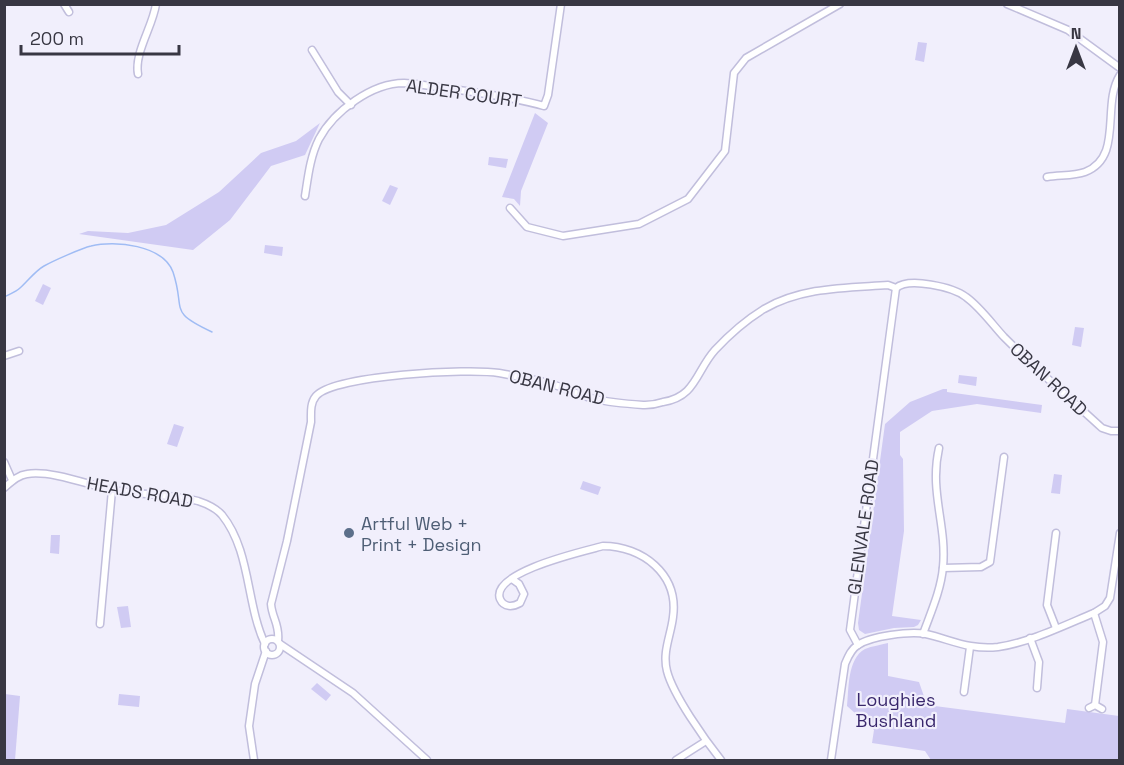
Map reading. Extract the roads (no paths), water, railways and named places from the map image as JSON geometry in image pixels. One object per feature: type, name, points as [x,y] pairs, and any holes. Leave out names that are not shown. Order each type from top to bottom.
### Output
[{"type":"street","points":[[64,4],[69,12]]},
{"type":"street","points":[[138,74],[138,61],[155,14],[156,4]]},
{"type":"street","name":"ALDER COURT","points":[[305,196],[313,155],[319,140],[333,120],[375,90],[404,83],[511,97],[544,106],[548,95],[561,4]]},
{"type":"street","points":[[510,208],[527,227],[563,236],[639,224],[688,199],[725,151],[734,73],[746,58],[840,4]]},
{"type":"street","points":[[1007,4],[1068,30],[1119,68]]},
{"type":"street","points":[[312,50],[338,92],[351,105]]},
{"type":"street","points":[[1047,177],[1085,172],[1095,166],[1105,155],[1111,138],[1111,98],[1119,75]]},
{"type":"street","name":"OBAN ROAD","points":[[254,760],[249,726],[255,684],[262,664],[273,645],[278,628],[271,604],[287,541],[309,433],[311,408],[317,394],[325,389],[364,380],[464,371],[497,373],[548,383],[595,399],[648,405],[676,400],[688,392],[714,351],[744,323],[765,309],[795,295],[834,288],[888,285],[896,288],[901,284],[919,283],[953,290],[966,297],[1005,338],[1102,428],[1106,431],[1119,430]]},
{"type":"street","name":"GLENVALE ROAD","points":[[858,645],[850,630],[896,288]]},
{"type":"street","points":[[4,356],[19,351]]},
{"type":"street","points":[[923,634],[938,592],[943,568],[943,540],[935,492],[939,448]]},
{"type":"street","points":[[943,568],[981,567],[990,562],[1004,458]]},
{"type":"street","points":[[4,462],[12,480],[4,488]]},
{"type":"street","name":"HEADS ROAD","points":[[12,480],[27,474],[41,474],[112,489],[199,501],[219,512],[227,522],[238,546],[261,635],[273,645]]},
{"type":"street","points":[[100,624],[112,489]]},
{"type":"street","points":[[1056,533],[1047,605],[1056,628]]},
{"type":"street","points":[[831,760],[845,664],[850,653],[858,645],[888,636],[923,634],[970,647],[996,647],[1015,644],[1094,613],[1105,606],[1110,598],[1119,533]]},
{"type":"street","points":[[512,579],[519,584],[524,594],[520,603],[512,606],[501,601],[500,594],[504,584],[522,571],[603,546],[633,550],[649,559],[662,572],[671,587],[674,616],[666,650],[666,668],[671,684],[706,741],[721,760]]},
{"type":"street","points":[[1094,613],[1103,642],[1092,707],[1102,709]]},
{"type":"street","points":[[1030,638],[1039,662],[1037,690]]},
{"type":"street","points":[[273,645],[292,652],[353,693],[427,760]]},
{"type":"street","points":[[963,693],[970,647]]},
{"type":"street","points":[[676,760],[706,741]]},
{"type":"waterway","points":[[4,297],[18,289],[41,268],[68,255],[101,244],[125,244],[149,250],[168,263],[177,285],[180,309],[183,314],[212,332]]},
{"type":"place","name":"Artful Web + Print + Design","points":[[349,533]]},
{"type":"park label","name":"Loughies Bushland","points":[[896,709]]}]
